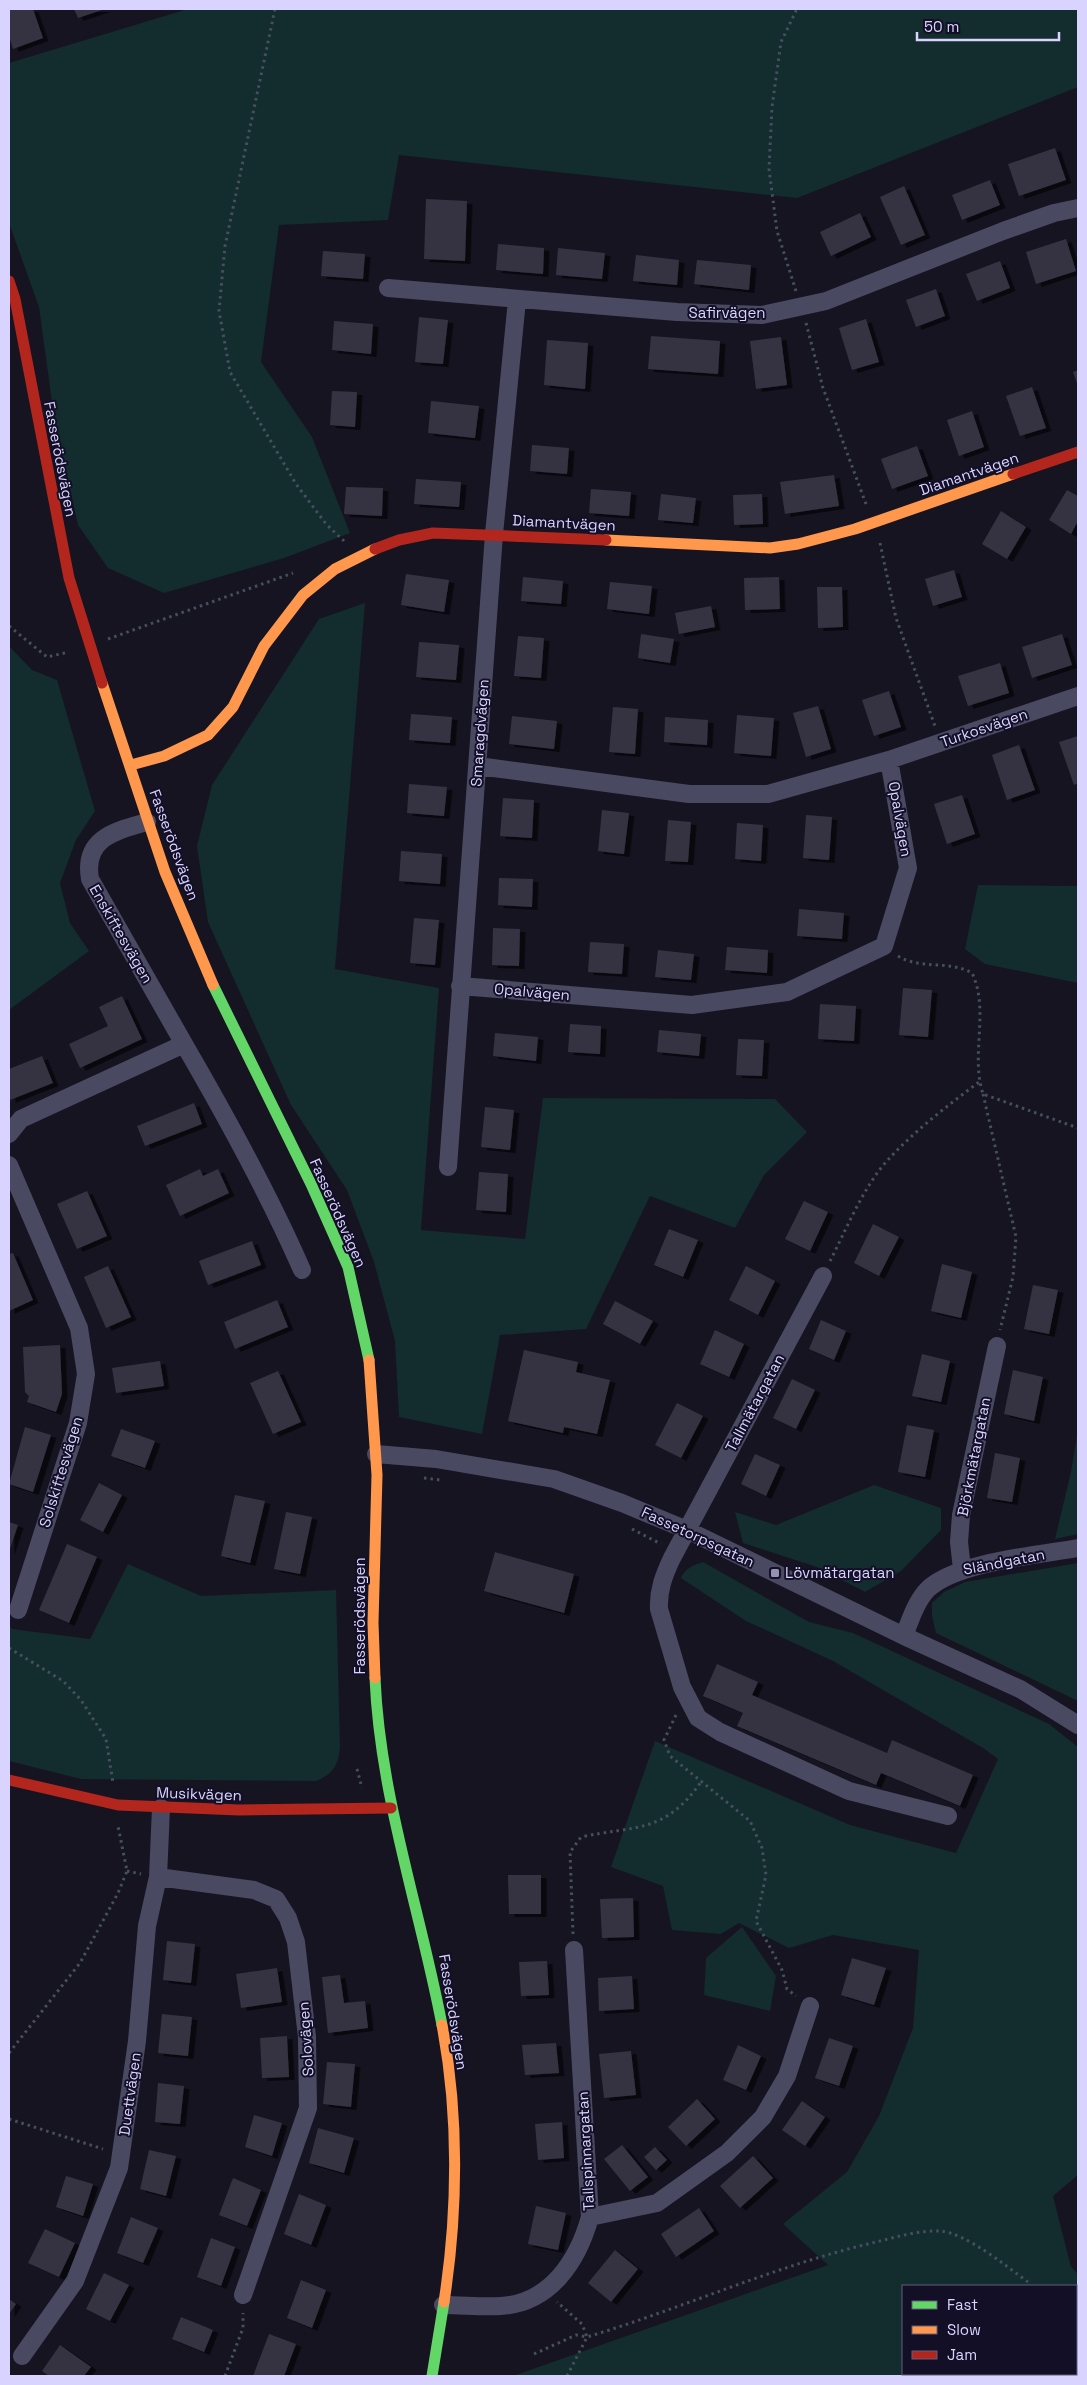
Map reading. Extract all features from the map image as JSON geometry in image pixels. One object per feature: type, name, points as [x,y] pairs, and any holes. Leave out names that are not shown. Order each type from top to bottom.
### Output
[{"type":"street","name":"Safirvägen","points":[[388,288],[677,312],[762,315],[826,301],[1054,213],[1078,208]]},
{"type":"street","name":"Fasserödsvägen","points":[[9,281],[22,333],[51,493],[67,568],[89,645],[131,765],[147,822],[165,872],[226,1014],[311,1184],[348,1266],[369,1354],[376,1454],[374,1623],[377,1716],[391,1808],[430,1962],[448,2058],[454,2162],[452,2228],[432,2376]]},
{"type":"street","name":"Smaragdvägen","points":[[448,1167],[494,534],[517,300]]},
{"type":"street","name":"Diamantvägen","points":[[131,765],[164,756],[208,735],[233,707],[264,646],[303,595],[335,569],[358,556],[399,540],[433,533],[494,534],[739,548],[779,547],[855,529],[1078,452]]},
{"type":"street","name":"Turkosvägen","points":[[890,760],[1078,696]]},
{"type":"street","name":"Opalvägen","points":[[460,986],[692,1005],[787,992],[884,946],[908,868],[890,760],[768,794],[689,794],[478,766]]},
{"type":"street","name":"Enskiftesvägen","points":[[147,822],[112,833],[100,840],[91,856],[88,870],[90,880],[184,1044]]},
{"type":"street","points":[[9,1134],[20,1119],[184,1044],[245,1151],[279,1216],[302,1270]]},
{"type":"street","name":"Solskiftesvägen","points":[[9,1165],[79,1328],[86,1374],[78,1423],[18,1610]]},
{"type":"street","name":"Tallmätargatan","points":[[687,1530],[823,1276]]},
{"type":"street","name":"Björkmätargatan","points":[[962,1569],[959,1542],[961,1515],[997,1346]]},
{"type":"street","name":"Fassetorpsgatan","points":[[376,1454],[436,1459],[554,1479],[622,1503],[687,1530],[904,1636],[1020,1689],[1078,1725]]},
{"type":"street","points":[[687,1530],[663,1579],[659,1596],[659,1609],[682,1687],[689,1704],[698,1718],[720,1732],[849,1791],[948,1816]]},
{"type":"street","name":"Sländgatan","points":[[904,1636],[928,1589],[943,1577],[962,1569],[1078,1548]]},
{"type":"street","name":"Musikvägen","points":[[9,1780],[118,1805],[161,1808],[313,1811],[391,1808]]},
{"type":"street","name":"Duettvägen","points":[[22,2356],[75,2281],[119,2168],[137,2041],[147,1926],[158,1877],[161,1808]]},
{"type":"street","name":"Solovägen","points":[[158,1877],[254,1890],[276,1899],[288,1918],[296,1942],[308,2037],[308,2108],[243,2295]]},
{"type":"street","name":"Tallspinnargatan","points":[[443,2305],[503,2306],[537,2298],[570,2266],[584,2240],[590,2216],[574,1950]]},
{"type":"street","points":[[590,2216],[657,2203],[728,2153],[763,2117],[787,2076],[810,2006]]},
{"type":"path","points":[[275,9],[226,246],[219,311],[230,372],[262,429],[296,484],[326,524],[358,556]]},
{"type":"path","points":[[800,9],[796,11],[781,42],[772,106],[769,169],[777,231],[787,267],[802,307]]},
{"type":"path","points":[[9,626],[47,657],[89,645],[300,571]]},
{"type":"path","points":[[884,946],[907,961],[963,967],[972,973],[980,995],[977,1064],[979,1082],[1016,1237],[1013,1277],[997,1346]]},
{"type":"path","points":[[823,1276],[862,1200],[886,1162],[948,1106],[979,1082]]},
{"type":"path","points":[[983,1094],[1078,1128]]},
{"type":"path","points":[[419,1478],[448,1481]]},
{"type":"path","points":[[624,1525],[675,1552]]},
{"type":"path","points":[[9,1648],[62,1681],[81,1700],[106,1739],[114,1786]]},
{"type":"path","points":[[689,1704],[678,1713],[664,1740],[670,1756],[750,1821],[762,1848],[766,1875],[756,1921],[782,1970],[787,1989],[810,2006]]},
{"type":"path","points":[[574,1950],[570,1852],[581,1837],[609,1830],[647,1826],[666,1818],[693,1794],[701,1782]]},
{"type":"path","points":[[9,2053],[80,1963],[118,1893],[127,1870],[117,1822]]},
{"type":"path","points":[[9,2119],[121,2154]]},
{"type":"path","points":[[534,2354],[576,2335],[587,2336],[838,2252],[904,2236],[940,2231],[959,2236],[1003,2264],[1030,2285]]},
{"type":"path","points":[[544,2291],[582,2324],[587,2336],[567,2376]]},
{"type":"path","points":[[225,2376],[243,2328],[243,2295]]},
{"type":"green space","points":[[188,9],[1078,9],[1078,87],[797,198],[399,155],[388,220],[279,225],[261,362],[312,437],[350,533],[284,558],[164,593],[108,568],[78,525],[54,416],[39,307],[9,223],[9,63]]},
{"type":"green space","points":[[365,603],[335,969],[439,988],[421,1230],[525,1239],[543,1098],[775,1099],[807,1132],[764,1175],[735,1228],[650,1196],[586,1329],[500,1335],[482,1434],[399,1417],[395,1341],[374,1262],[347,1190],[291,1105],[208,922],[197,846],[212,785],[319,619]]},
{"type":"green space","points":[[9,646],[32,670],[57,680],[95,811],[76,840],[60,883],[70,923],[89,951],[9,1010]]},
{"type":"green space","points":[[978,885],[1078,886],[1078,983],[985,964],[965,949]]},
{"type":"green space","points":[[1078,1428],[1078,1534],[1055,1539],[1071,1472]]},
{"type":"green space","points":[[874,1485],[941,1508],[941,1530],[901,1571],[865,1592],[817,1567],[743,1543],[735,1512],[776,1525]]},
{"type":"green space","points":[[703,1562],[809,1622],[853,1633],[1049,1724],[1078,1747],[1078,2175],[1053,2196],[1071,2267],[1078,2274],[1078,2376],[513,2376],[828,2265],[783,2224],[847,2172],[879,2116],[913,2028],[919,1950],[833,1935],[789,1948],[739,1923],[721,1934],[672,1930],[663,1886],[611,1867],[655,1741],[850,1825],[956,1853],[998,1759],[983,1748],[833,1661],[746,1621],[681,1578],[687,1569]]},
{"type":"green space","points":[[1078,1563],[1078,1701],[936,1633],[932,1616],[932,1603],[944,1592],[965,1582]]},
{"type":"green space","points":[[128,1564],[201,1596],[336,1590],[340,1748],[338,1760],[331,1772],[316,1781],[81,1779],[9,1761],[9,1625],[12,1629],[90,1639]]},
{"type":"green space","points":[[742,1927],[776,1976],[770,2011],[704,1995],[706,1958]]},
{"type":"building","points":[[9,9],[33,9],[43,38],[13,49],[9,36]]},
{"type":"building","points":[[74,9],[105,9],[78,18]]},
{"type":"building","points":[[1055,148],[1066,180],[1019,196],[1008,164]]},
{"type":"building","points":[[990,180],[1000,205],[962,220],[952,195]]},
{"type":"building","points":[[904,186],[925,235],[901,245],[880,197]]},
{"type":"building","points":[[426,199],[467,201],[465,261],[424,259]]},
{"type":"building","points":[[860,213],[871,237],[831,256],[820,232]]},
{"type":"building","points":[[1066,239],[1076,271],[1036,284],[1026,252]]},
{"type":"building","points":[[498,244],[544,248],[543,274],[496,270]]},
{"type":"building","points":[[558,248],[605,253],[602,279],[556,275]]},
{"type":"building","points":[[323,251],[365,254],[363,279],[321,276]]},
{"type":"building","points":[[636,255],[679,260],[677,285],[633,281]]},
{"type":"building","points":[[697,260],[751,265],[749,290],[694,284]]},
{"type":"building","points":[[1000,261],[1010,288],[977,301],[966,274]]},
{"type":"building","points":[[936,289],[945,316],[916,327],[906,300]]},
{"type":"building","points":[[419,317],[448,320],[443,364],[415,362]]},
{"type":"building","points":[[866,319],[879,362],[852,370],[839,328]]},
{"type":"building","points":[[334,321],[373,324],[371,354],[332,350]]},
{"type":"building","points":[[651,336],[720,341],[718,374],[648,369]]},
{"type":"building","points":[[781,337],[787,385],[756,389],[750,341]]},
{"type":"building","points":[[547,340],[588,343],[585,389],[544,385]]},
{"type":"building","points":[[1078,370],[1078,386],[1073,372]]},
{"type":"building","points":[[1032,387],[1046,428],[1020,436],[1006,396]]},
{"type":"building","points":[[332,391],[357,392],[355,427],[330,425]]},
{"type":"building","points":[[431,401],[479,406],[475,438],[428,433]]},
{"type":"building","points":[[972,411],[984,447],[959,456],[947,420]]},
{"type":"building","points":[[532,445],[569,448],[567,474],[530,471]]},
{"type":"building","points":[[917,446],[928,476],[892,489],[881,459]]},
{"type":"building","points":[[834,475],[839,506],[785,514],[780,482]]},
{"type":"building","points":[[416,479],[461,482],[459,507],[414,504]]},
{"type":"building","points":[[346,487],[383,488],[382,516],[344,514]]},
{"type":"building","points":[[591,489],[631,492],[629,516],[589,513]]},
{"type":"building","points":[[1067,490],[1078,496],[1078,521],[1071,534],[1049,520]]},
{"type":"building","points":[[661,494],[696,498],[693,523],[658,520]]},
{"type":"building","points":[[762,494],[763,524],[734,525],[733,495]]},
{"type":"building","points":[[1001,511],[1026,527],[1007,559],[982,544]]},
{"type":"building","points":[[954,570],[962,597],[933,606],[925,579]]},
{"type":"building","points":[[406,574],[449,580],[444,612],[401,605]]},
{"type":"building","points":[[523,577],[563,581],[561,604],[521,601]]},
{"type":"building","points":[[779,577],[780,609],[745,610],[744,578]]},
{"type":"building","points":[[610,582],[652,586],[649,614],[607,609]]},
{"type":"building","points":[[817,587],[842,587],[843,627],[818,628]]},
{"type":"building","points":[[711,606],[715,627],[679,634],[675,613]]},
{"type":"building","points":[[641,634],[674,639],[670,663],[638,658]]},
{"type":"building","points":[[1062,634],[1072,665],[1032,678],[1022,647]]},
{"type":"building","points":[[518,636],[544,638],[541,678],[514,676]]},
{"type":"building","points":[[419,642],[459,645],[456,680],[416,677]]},
{"type":"building","points":[[1000,663],[1009,693],[968,706],[958,676]]},
{"type":"building","points":[[889,691],[901,727],[874,736],[862,700]]},
{"type":"building","points":[[818,706],[831,749],[806,757],[793,713]]},
{"type":"building","points":[[613,707],[638,709],[635,754],[609,752]]},
{"type":"building","points":[[411,714],[452,717],[450,743],[409,740]]},
{"type":"building","points":[[737,715],[774,718],[771,756],[734,753]]},
{"type":"building","points":[[512,716],[557,721],[554,749],[509,744]]},
{"type":"building","points":[[665,717],[708,720],[707,745],[664,742]]},
{"type":"building","points":[[1078,736],[1078,783],[1074,785],[1059,742]]},
{"type":"building","points":[[1019,745],[1035,790],[1007,800],[992,755]]},
{"type":"building","points":[[409,784],[447,787],[444,816],[407,813]]},
{"type":"building","points":[[962,795],[975,834],[947,844],[934,804]]},
{"type":"building","points":[[503,798],[534,800],[532,838],[500,836]]},
{"type":"building","points":[[602,810],[629,813],[624,854],[598,851]]},
{"type":"building","points":[[806,815],[832,817],[829,860],[803,858]]},
{"type":"building","points":[[668,820],[691,822],[688,862],[665,861]]},
{"type":"building","points":[[737,823],[763,825],[761,861],[735,859]]},
{"type":"building","points":[[401,851],[442,854],[440,884],[399,881]]},
{"type":"building","points":[[499,878],[533,879],[532,907],[498,905]]},
{"type":"building","points":[[799,909],[844,913],[842,939],[797,936]]},
{"type":"building","points":[[414,918],[439,920],[435,965],[410,963]]},
{"type":"building","points":[[493,928],[520,929],[519,966],[492,965]]},
{"type":"building","points":[[590,942],[624,944],[622,974],[588,972]]},
{"type":"building","points":[[727,947],[768,950],[767,973],[725,970]]},
{"type":"building","points":[[658,950],[694,954],[691,980],[655,977]]},
{"type":"building","points":[[903,988],[932,990],[928,1037],[899,1035]]},
{"type":"building","points":[[122,996],[142,1039],[80,1068],[69,1044],[108,1026],[99,1007]]},
{"type":"building","points":[[820,1004],[856,1006],[854,1041],[818,1039]]},
{"type":"building","points":[[570,1024],[601,1026],[600,1054],[568,1052]]},
{"type":"building","points":[[659,1030],[701,1034],[699,1056],[657,1052]]},
{"type":"building","points":[[495,1033],[538,1037],[536,1061],[493,1056]]},
{"type":"building","points":[[738,1039],[764,1040],[762,1076],[736,1075]]},
{"type":"building","points":[[42,1056],[53,1083],[10,1100],[9,1069]]},
{"type":"building","points":[[194,1103],[202,1124],[145,1146],[137,1126]]},
{"type":"building","points":[[485,1107],[514,1110],[510,1150],[481,1147]]},
{"type":"building","points":[[200,1169],[203,1176],[218,1169],[229,1193],[180,1216],[166,1185]]},
{"type":"building","points":[[479,1172],[508,1174],[506,1212],[476,1210]]},
{"type":"building","points":[[87,1191],[107,1236],[77,1249],[57,1204]]},
{"type":"building","points":[[804,1201],[828,1212],[810,1251],[785,1239]]},
{"type":"building","points":[[873,1224],[899,1237],[879,1276],[854,1263]]},
{"type":"building","points":[[669,1229],[698,1240],[683,1277],[654,1265]]},
{"type":"building","points":[[252,1241],[261,1265],[208,1285],[199,1261]]},
{"type":"building","points":[[13,1253],[33,1300],[9,1311],[9,1254]]},
{"type":"building","points":[[942,1264],[972,1272],[961,1318],[931,1311]]},
{"type":"building","points":[[108,1266],[131,1317],[106,1328],[84,1277]]},
{"type":"building","points":[[746,1266],[775,1281],[758,1315],[729,1300]]},
{"type":"building","points":[[1033,1285],[1058,1290],[1049,1334],[1024,1329]]},
{"type":"building","points":[[277,1300],[288,1327],[235,1349],[224,1322]]},
{"type":"building","points":[[615,1301],[653,1321],[640,1344],[603,1324]]},
{"type":"building","points":[[821,1320],[846,1331],[834,1360],[809,1349]]},
{"type":"building","points":[[715,1330],[744,1344],[729,1377],[700,1364]]},
{"type":"building","points":[[60,1345],[62,1394],[56,1412],[27,1402],[29,1396],[25,1392],[23,1347]]},
{"type":"building","points":[[524,1350],[578,1362],[576,1372],[610,1380],[597,1434],[564,1427],[563,1433],[508,1421]]},
{"type":"building","points":[[922,1354],[950,1361],[941,1402],[912,1396]]},
{"type":"building","points":[[160,1361],[164,1386],[116,1393],[112,1368]]},
{"type":"building","points":[[1013,1370],[1043,1377],[1034,1421],[1004,1414]]},
{"type":"building","points":[[278,1371],[301,1422],[273,1434],[250,1383]]},
{"type":"building","points":[[792,1379],[815,1390],[796,1429],[773,1418]]},
{"type":"building","points":[[677,1403],[703,1416],[681,1458],[655,1445]]},
{"type":"building","points":[[907,1425],[934,1430],[925,1477],[898,1472]]},
{"type":"building","points":[[25,1427],[51,1435],[33,1492],[9,1484]]},
{"type":"building","points":[[121,1429],[155,1441],[145,1468],[111,1456]]},
{"type":"building","points":[[995,1453],[1020,1458],[1012,1502],[987,1498]]},
{"type":"building","points":[[755,1454],[780,1465],[766,1496],[741,1484]]},
{"type":"building","points":[[99,1483],[122,1495],[103,1532],[80,1520]]},
{"type":"building","points":[[235,1495],[265,1501],[250,1563],[221,1556]]},
{"type":"building","points":[[286,1512],[312,1517],[300,1574],[274,1569]]},
{"type":"building","points":[[9,1522],[18,1525],[9,1552]]},
{"type":"building","points":[[67,1544],[97,1557],[69,1623],[39,1610]]},
{"type":"building","points":[[495,1552],[574,1574],[564,1613],[484,1591]]},
{"type":"building","points":[[717,1664],[758,1682],[752,1695],[887,1753],[892,1740],[973,1775],[960,1806],[881,1773],[876,1785],[737,1726],[743,1713],[703,1696]]},
{"type":"building","points":[[508,1875],[541,1875],[541,1914],[509,1914]]},
{"type":"building","points":[[633,1898],[634,1937],[602,1938],[600,1899]]},
{"type":"building","points":[[167,1941],[195,1944],[191,1983],[163,1980]]},
{"type":"building","points":[[852,1958],[886,1968],[874,2005],[841,1995]]},
{"type":"building","points":[[547,1961],[549,1995],[521,1996],[519,1962]]},
{"type":"building","points":[[277,1968],[282,2002],[241,2008],[236,1974]]},
{"type":"building","points":[[340,1975],[344,2003],[365,2001],[368,2028],[328,2033],[322,1977]]},
{"type":"building","points":[[632,1976],[634,2009],[599,2011],[598,1978]]},
{"type":"building","points":[[162,2014],[192,2017],[188,2056],[158,2053]]},
{"type":"building","points":[[287,2036],[289,2077],[262,2078],[260,2038]]},
{"type":"building","points":[[829,2038],[853,2046],[839,2086],[815,2078]]},
{"type":"building","points":[[556,2043],[559,2073],[525,2075],[522,2045]]},
{"type":"building","points":[[738,2045],[761,2056],[746,2090],[723,2080]]},
{"type":"building","points":[[631,2051],[636,2095],[604,2098],[599,2054]]},
{"type":"building","points":[[327,2062],[355,2064],[351,2107],[323,2104]]},
{"type":"building","points":[[158,2083],[184,2086],[180,2124],[155,2122]]},
{"type":"building","points":[[697,2099],[715,2119],[686,2146],[668,2127]]},
{"type":"building","points":[[802,2101],[825,2117],[805,2146],[782,2130]]},
{"type":"building","points":[[254,2115],[282,2123],[272,2156],[245,2147]]},
{"type":"building","points":[[562,2122],[564,2158],[538,2160],[535,2124]]},
{"type":"building","points":[[318,2128],[354,2138],[344,2173],[309,2163]]},
{"type":"building","points":[[622,2145],[648,2177],[630,2191],[604,2159]]},
{"type":"building","points":[[655,2147],[667,2160],[656,2170],[644,2157]]},
{"type":"building","points":[[149,2150],[176,2156],[166,2196],[140,2189]]},
{"type":"building","points":[[753,2156],[773,2178],[740,2208],[720,2186]]},
{"type":"building","points":[[66,2176],[93,2184],[83,2216],[56,2207]]},
{"type":"building","points":[[233,2178],[261,2190],[247,2226],[219,2215]]},
{"type":"building","points":[[299,2194],[326,2205],[311,2245],[284,2234]]},
{"type":"building","points":[[536,2206],[566,2213],[558,2250],[528,2244]]},
{"type":"building","points":[[699,2208],[714,2231],[676,2257],[661,2234]]},
{"type":"building","points":[[131,2217],[158,2228],[143,2263],[117,2253]]},
{"type":"building","points":[[45,2229],[75,2243],[59,2277],[28,2263]]},
{"type":"building","points":[[211,2238],[235,2247],[221,2286],[197,2277]]},
{"type":"building","points":[[615,2250],[638,2269],[611,2302],[588,2283]]},
{"type":"building","points":[[104,2273],[129,2285],[110,2321],[86,2309]]},
{"type":"building","points":[[301,2280],[326,2290],[312,2328],[287,2318]]},
{"type":"building","points":[[9,2299],[16,2304],[9,2314]]},
{"type":"building","points":[[181,2317],[213,2330],[204,2352],[172,2339]]},
{"type":"building","points":[[269,2334],[296,2344],[284,2376],[253,2376]]},
{"type":"building","points":[[60,2345],[91,2367],[84,2376],[49,2376],[42,2371]]},
{"type":"traffic: fast","points":[[213,985],[311,1184],[348,1267],[369,1360]]},
{"type":"traffic: fast","points":[[375,1678],[384,1766],[442,2025]]},
{"type":"traffic: fast","points":[[432,2376],[444,2302]]},
{"type":"traffic: slow","points":[[606,540],[770,548],[798,544],[855,529],[1013,474]]},
{"type":"traffic: slow","points":[[131,765],[164,756],[208,735],[233,707],[264,646],[303,595],[335,569],[375,549]]},
{"type":"traffic: slow","points":[[102,683],[165,872],[213,985]]},
{"type":"traffic: slow","points":[[369,1360],[377,1475],[373,1623],[375,1678]]},
{"type":"traffic: slow","points":[[442,2025],[448,2059],[455,2163],[452,2233],[444,2302]]},
{"type":"traffic: jam","points":[[9,281],[15,299],[69,578],[102,683]]},
{"type":"traffic: jam","points":[[1013,474],[1078,452]]},
{"type":"traffic: jam","points":[[375,549],[399,540],[433,533],[606,540]]},
{"type":"traffic: jam","points":[[9,1780],[118,1805],[239,1810],[391,1808]]},
{"type":"place","name":"Lövmätargatan","points":[[775,1573]]}]
